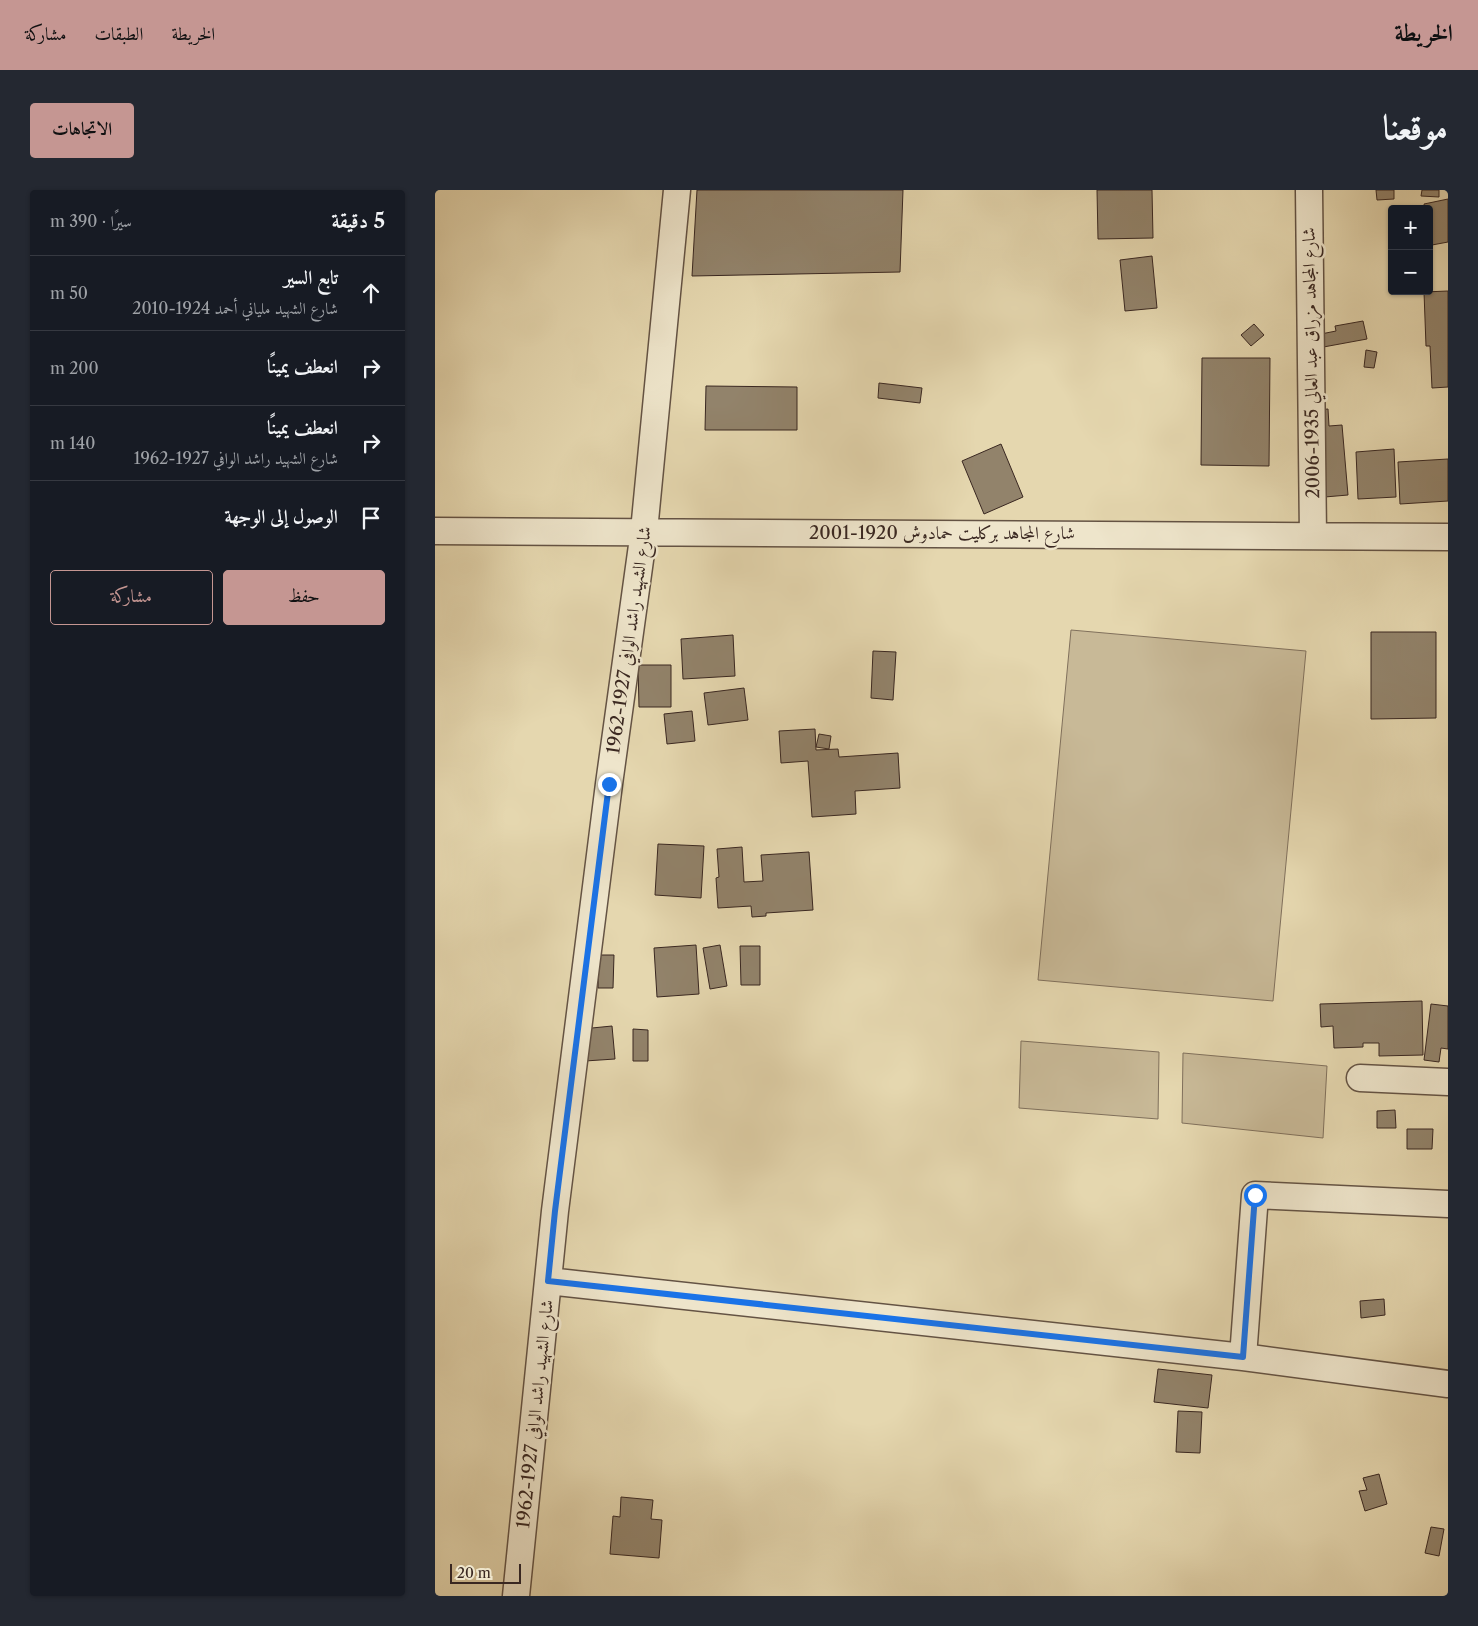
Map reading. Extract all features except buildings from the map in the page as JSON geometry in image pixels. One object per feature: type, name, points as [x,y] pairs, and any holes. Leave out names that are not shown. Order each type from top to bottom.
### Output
[{"type":"street","name":"شارع الشهيد راشد الوافي 1927-1962","points":[[516,1596],[556,1201],[644,531],[677,190]]},
{"type":"street","name":"شارع المجاهد مزراق عبد العالي 1935-2006","points":[[1309,190],[1313,536]]},
{"type":"street","name":"شارع المجاهد بركليت حمادوش 1920-2001","points":[[435,531],[1448,538]]},
{"type":"street","points":[[1360,1078],[1448,1082]]},
{"type":"street","points":[[1243,1357],[1255,1195],[1448,1204]]},
{"type":"street","points":[[548,1281],[1243,1357],[1448,1384]]},
{"type":"shaded area","points":[[1071,630],[1306,651],[1273,1001],[1038,980]]},
{"type":"shaded area","points":[[1021,1041],[1159,1052],[1158,1119],[1019,1108]]},
{"type":"shaded area","points":[[1183,1053],[1327,1066],[1323,1138],[1182,1123]]},
{"type":"route","points":[[609,784],[555,1211],[548,1281],[1243,1357],[1255,1195]]}]
